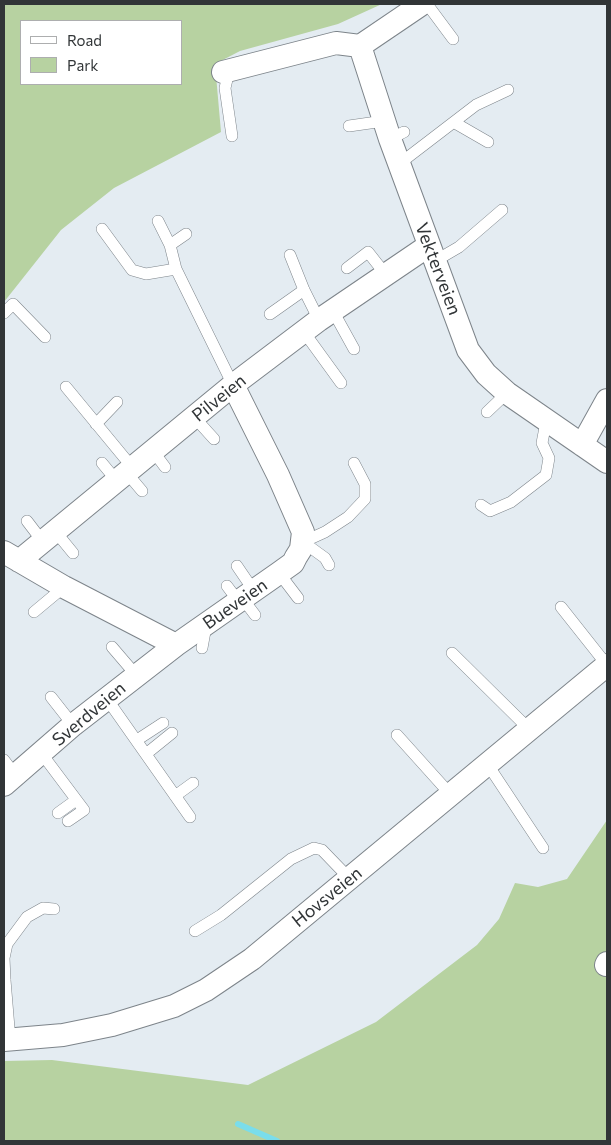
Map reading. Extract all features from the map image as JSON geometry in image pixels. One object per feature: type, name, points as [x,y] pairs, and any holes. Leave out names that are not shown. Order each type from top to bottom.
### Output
[{"type":"street","points":[[226,72],[301,50],[336,43],[360,46],[422,4]]},
{"type":"street","name":"Vekterveien","points":[[360,46],[393,131],[399,164],[468,350],[486,374],[507,393],[546,422],[607,462]]},
{"type":"street","name":"Pilveien","points":[[12,556],[49,537],[119,470],[159,459],[195,418],[233,386],[319,321],[386,276],[432,253]]},
{"type":"street","points":[[233,386],[283,473],[300,521],[303,542]]},
{"type":"street","points":[[582,445],[607,400]]},
{"type":"street","name":"Bueveien","points":[[176,645],[293,563],[303,542]]},
{"type":"street","points":[[12,556],[64,587],[176,645]]},
{"type":"street","name":"Sverdveien","points":[[8,773],[42,754],[73,726],[176,645]]},
{"type":"street","name":"Hovsveien","points":[[7,1040],[63,1034],[112,1025],[174,1006],[206,990],[252,958],[530,730],[605,672]]},
{"type":"lane","points":[[427,4],[453,39]]},
{"type":"lane","points":[[226,72],[225,88],[232,136]]},
{"type":"lane","points":[[399,164],[455,123],[476,105],[508,90]]},
{"type":"lane","points":[[455,123],[488,142]]},
{"type":"lane","points":[[349,126],[393,131]]},
{"type":"lane","points":[[432,253],[459,247],[502,210]]},
{"type":"lane","points":[[158,221],[170,245],[176,269],[233,386]]},
{"type":"lane","points":[[102,229],[132,270],[146,274],[176,269]]},
{"type":"lane","points":[[170,245],[186,234]]},
{"type":"lane","points":[[347,268],[368,252],[386,276]]},
{"type":"lane","points":[[290,255],[319,321],[341,383]]},
{"type":"lane","points":[[270,314],[304,290]]},
{"type":"lane","points":[[4,313],[13,304],[45,336]]},
{"type":"lane","points":[[319,321],[354,349]]},
{"type":"lane","points":[[66,387],[96,424],[119,470],[142,491]]},
{"type":"lane","points":[[487,412],[507,393]]},
{"type":"lane","points":[[96,424],[117,402]]},
{"type":"lane","points":[[195,418],[214,439]]},
{"type":"lane","points":[[481,505],[490,511],[511,502],[546,475],[549,458],[542,443],[546,422]]},
{"type":"lane","points":[[303,542],[325,532],[348,517],[365,499],[365,484],[354,463]]},
{"type":"lane","points":[[27,521],[73,553]]},
{"type":"lane","points":[[303,542],[318,552],[329,565]]},
{"type":"lane","points":[[237,566],[243,598]]},
{"type":"lane","points":[[279,573],[298,598]]},
{"type":"lane","points":[[34,612],[64,587]]},
{"type":"lane","points":[[562,607],[605,672]]},
{"type":"lane","points":[[202,648],[206,625]]},
{"type":"lane","points":[[112,647],[136,675]]},
{"type":"lane","points":[[452,653],[530,730]]},
{"type":"lane","points":[[50,697],[73,726]]},
{"type":"lane","points":[[107,699],[190,817]]},
{"type":"lane","points":[[136,740],[163,723]]},
{"type":"lane","points":[[146,754],[172,733]]},
{"type":"lane","points":[[397,735],[451,795]]},
{"type":"lane","points":[[42,754],[84,810],[68,821]]},
{"type":"lane","points":[[488,765],[543,848]]},
{"type":"lane","points":[[175,796],[193,783]]},
{"type":"lane","points":[[58,813],[76,800]]},
{"type":"lane","points":[[195,931],[221,915],[291,859],[314,848],[322,850],[350,878]]},
{"type":"lane","points":[[7,1040],[4,958],[7,944],[27,918],[43,908],[54,909]]},
{"type":"green space","points":[[4,4],[382,4],[338,24],[240,51],[215,64],[221,132],[114,188],[61,230],[4,302]]},
{"type":"green space","points":[[607,820],[607,1141],[4,1141],[4,1061],[52,1060],[248,1085],[376,1022],[477,945],[499,919],[515,883],[538,887],[567,879]]},
{"type":"waterway","points":[[238,1124],[277,1141]]}]
